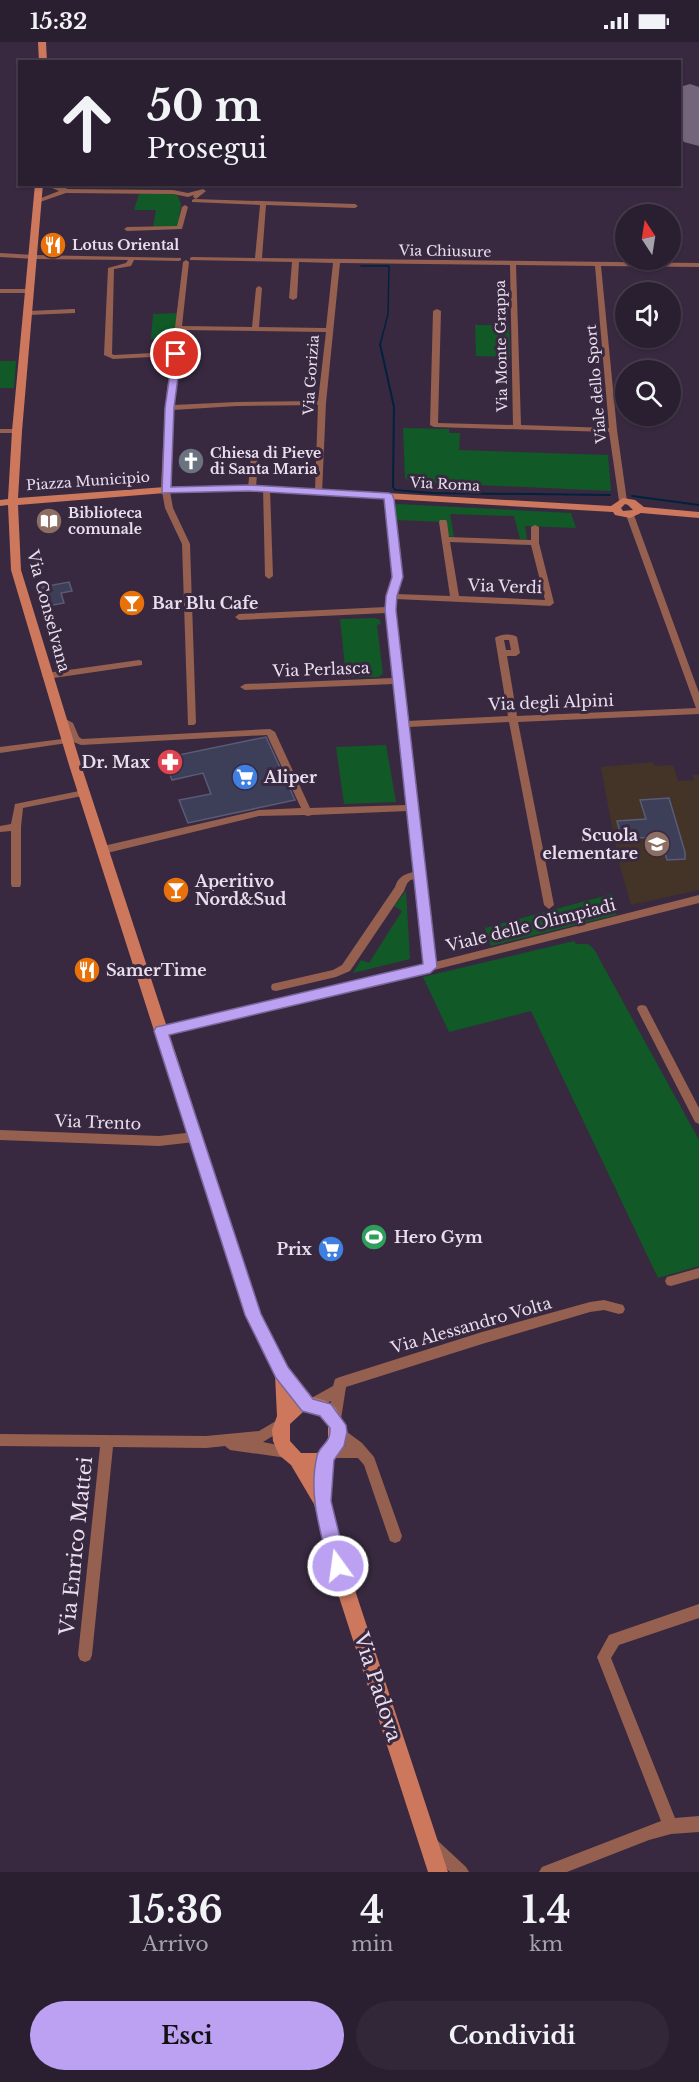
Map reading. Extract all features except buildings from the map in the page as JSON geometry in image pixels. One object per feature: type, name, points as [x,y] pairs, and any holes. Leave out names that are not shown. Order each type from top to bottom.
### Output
[{"type":"main road","name":"Via Conselvana","points":[[39,186],[17,431],[13,502],[16,570],[67,740],[161,1031]]},
{"type":"main road","name":"Via Roma","points":[[165,490],[252,488],[619,505],[619,513],[634,513]]},
{"type":"main road","name":"Piazza Municipio","points":[[0,503],[165,490]]},
{"type":"main road","points":[[634,513],[699,515]]},
{"type":"main road","points":[[161,1031],[253,1315],[282,1373],[309,1405]]},
{"type":"main road","points":[[282,1373],[283,1421],[280,1441],[292,1455],[316,1460],[328,1454],[335,1446],[337,1425],[325,1409],[309,1405],[297,1408],[283,1421]]},
{"type":"main road","name":"Via Padova","points":[[322,1501],[328,1454]]},
{"type":"main road","name":"Via Padova","points":[[292,1455],[322,1501],[338,1566],[438,1872]]},
{"type":"street","points":[[52,186],[67,191]]},
{"type":"street","points":[[127,229],[180,228],[190,200],[209,186]]},
{"type":"street","points":[[38,201],[67,191],[172,192],[190,200],[213,204],[355,206]]},
{"type":"street","points":[[258,259],[262,204]]},
{"type":"street","points":[[0,255],[34,257]]},
{"type":"street","name":"Via Chiusure","points":[[34,257],[699,265]]},
{"type":"street","points":[[132,258],[129,265],[111,268],[108,355],[113,357],[176,354]]},
{"type":"street","points":[[186,260],[170,408],[165,490],[169,508],[186,544],[191,723]]},
{"type":"street","points":[[293,298],[296,260]]},
{"type":"street","name":"Via Gorizia","points":[[319,492],[322,403],[337,260]]},
{"type":"street","name":"Via Monte Grappa","points":[[513,264],[517,427]]},
{"type":"street","name":"Viale dello Sport","points":[[598,265],[619,505]]},
{"type":"street","points":[[255,328],[259,288]]},
{"type":"street","points":[[0,291],[31,291]]},
{"type":"street","points":[[29,313],[72,311]]},
{"type":"street","name":"Via Monte Grappa","points":[[437,311],[434,425],[613,430]]},
{"type":"street","points":[[180,328],[328,330]]},
{"type":"street","points":[[170,408],[322,403]]},
{"type":"street","points":[[0,431],[17,431]]},
{"type":"street","points":[[252,488],[254,458]]},
{"type":"street","points":[[266,489],[269,576]]},
{"type":"street","points":[[389,496],[398,577],[391,596],[390,610],[430,967]]},
{"type":"street","points":[[634,513],[699,706]]},
{"type":"street","name":"Via Verdi","points":[[443,522],[455,599]]},
{"type":"street","points":[[447,539],[535,543],[535,527]]},
{"type":"street","name":"Via Verdi","points":[[391,596],[550,603],[535,543]]},
{"type":"street","points":[[239,617],[390,610]]},
{"type":"street","points":[[502,653],[549,905]]},
{"type":"street","points":[[47,676],[139,663]]},
{"type":"street","name":"Via Perlasca","points":[[245,687],[399,681]]},
{"type":"street","name":"Via degli Alpini","points":[[403,724],[699,711]]},
{"type":"street","points":[[62,720],[70,724],[75,739],[81,742],[270,732],[308,813]]},
{"type":"street","points":[[0,750],[67,740]]},
{"type":"street","points":[[16,884],[18,806],[84,793]]},
{"type":"street","points":[[103,850],[260,813],[411,808]]},
{"type":"street","points":[[0,828],[16,827]]},
{"type":"street","points":[[276,987],[336,974],[346,968],[400,888],[420,879]]},
{"type":"street","name":"Viale delle Olimpiadi","points":[[161,1031],[430,967],[699,899]]},
{"type":"street","points":[[642,1010],[699,1119]]},
{"type":"street","name":"Via Trento","points":[[0,1135],[159,1141],[195,1137]]},
{"type":"street","points":[[671,1281],[699,1273]]},
{"type":"street","name":"Via Alessandro Volta","points":[[309,1405],[338,1390],[340,1383],[362,1375],[590,1307],[604,1305],[619,1309]]},
{"type":"street","points":[[338,1390],[337,1425],[369,1461],[395,1536]]},
{"type":"street","name":"Via Enrico Mattei","points":[[0,1440],[206,1442],[261,1437],[283,1421]]},
{"type":"street","name":"Via Enrico Mattei","points":[[85,1655],[106,1442]]},
{"type":"street","name":"Via Enrico Mattei","points":[[206,1442],[292,1455]]},
{"type":"street","points":[[328,1454],[362,1452]]},
{"type":"street","points":[[671,1826],[604,1657],[614,1640],[699,1611]]},
{"type":"street","points":[[547,1872],[649,1832],[671,1826],[699,1824]]},
{"type":"street","points":[[428,1841],[461,1872]]},
{"type":"shaded area","name":"Scuola elementare","points":[[653,762],[655,766],[673,765],[678,781],[694,780],[693,775],[699,775],[699,890],[631,905],[618,859],[601,767]]},
{"type":"green space","points":[[139,194],[178,196],[181,204],[178,226],[153,227],[156,210],[134,210]]},
{"type":"green space","points":[[177,313],[174,339],[151,339],[153,314]]},
{"type":"green space","points":[[475,325],[509,325],[510,357],[476,356]]},
{"type":"green space","points":[[0,361],[16,361],[14,388],[0,388]]},
{"type":"green space","points":[[403,428],[449,429],[449,433],[460,433],[459,450],[608,455],[611,491],[412,482],[405,478]]},
{"type":"green space","points":[[394,505],[571,513],[576,528],[525,526],[527,540],[520,539],[514,516],[450,514],[454,537],[448,536],[443,522],[396,520]]},
{"type":"green space","points":[[375,618],[380,620],[381,624],[377,625],[383,674],[378,677],[346,677],[340,619]]},
{"type":"green space","points":[[386,745],[396,802],[344,804],[336,747]]},
{"type":"green space","points":[[406,891],[410,959],[353,973],[361,960],[369,963],[402,911],[394,906]]},
{"type":"green space","points":[[612,894],[616,915],[491,946],[485,928]]},
{"type":"green space","points":[[574,941],[576,944],[588,944],[594,949],[699,1140],[699,1266],[658,1278],[531,1011],[449,1032],[423,977]]},
{"type":"waterway","points":[[361,266],[389,266],[388,314],[380,345]]},
{"type":"waterway","points":[[380,345],[394,407],[393,487],[395,490],[432,493],[610,495]]},
{"type":"waterway","points":[[632,496],[699,505]]},
{"type":"runway","points":[[690,97],[699,133]]},
{"type":"place","name":"Lotus Oriental","points":[[53,245]]},
{"type":"place","name":"Chiesa di Pieve di Santa Maria","points":[[191,461]]},
{"type":"place","name":"Biblioteca comunale","points":[[49,521]]},
{"type":"place","name":"Bar Blu Cafe","points":[[132,603]]},
{"type":"place","name":"Dr. Max","points":[[170,762]]},
{"type":"place","name":"Aliper","points":[[245,777]]},
{"type":"place","name":"Scuola elementare","points":[[657,844]]},
{"type":"place","name":"Aperitivo Nord&Sud","points":[[176,890]]},
{"type":"place","name":"SamerTime","points":[[87,970]]},
{"type":"place","name":"Hero Gym","points":[[374,1237]]},
{"type":"place","name":"Prix","points":[[331,1249]]},
{"type":"route","points":[[176,354],[165,490],[249,488],[389,496],[398,577],[391,596],[390,610],[430,967],[161,1031],[253,1315],[282,1373],[308,1405],[318,1406],[331,1413],[338,1425],[338,1439],[331,1452],[325,1456],[322,1501],[338,1566]]}]
